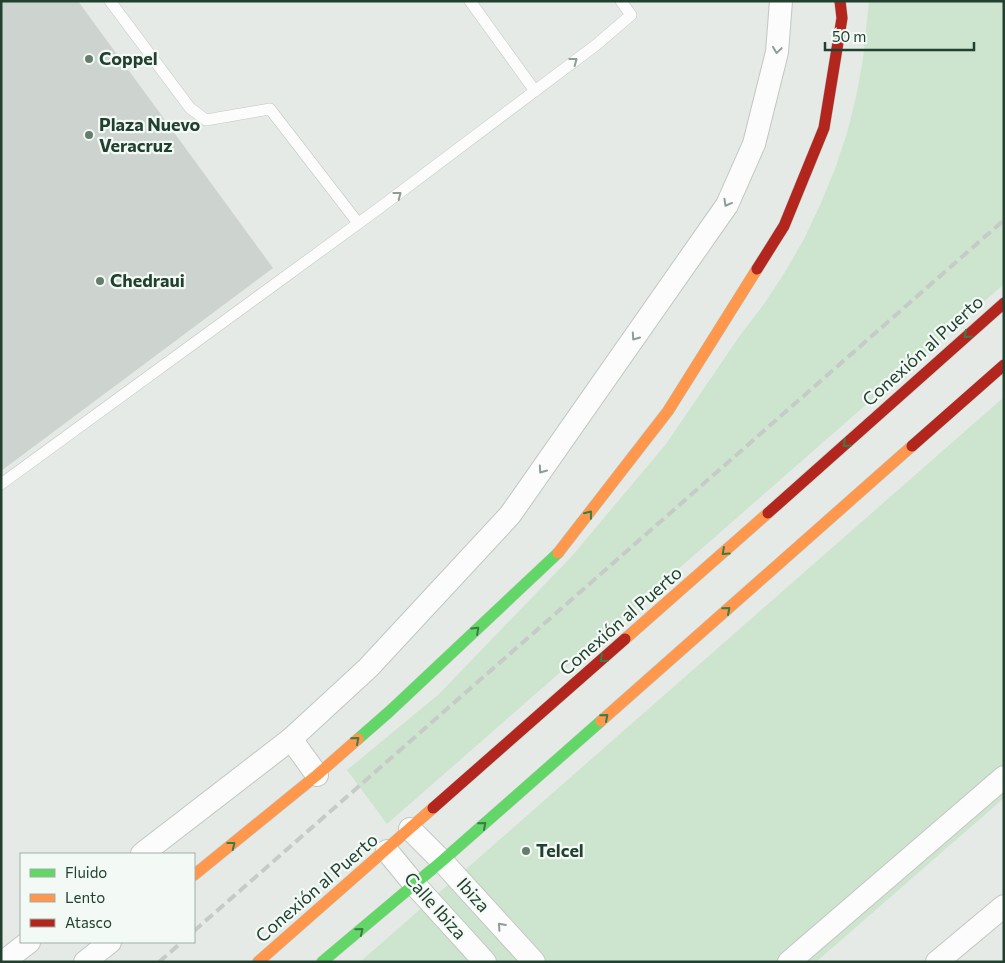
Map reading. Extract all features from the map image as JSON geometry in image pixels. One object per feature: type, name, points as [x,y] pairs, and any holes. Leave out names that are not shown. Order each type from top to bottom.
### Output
[{"type":"main road","points":[[195,874],[317,775],[390,711],[556,556],[668,411],[784,226],[824,128],[842,18],[840,1]]},
{"type":"main road","name":"Conexión al Puerto","points":[[258,962],[696,578],[1004,303]]},
{"type":"main road","points":[[322,962],[415,885],[1004,365]]},
{"type":"street","points":[[143,853],[291,739],[368,668],[510,515],[727,205],[754,144],[777,52],[781,1]]},
{"type":"street","points":[[291,739],[317,775]]},
{"type":"street","points":[[789,962],[1004,777]]},
{"type":"street","name":"Ibiza","points":[[410,829],[442,861],[534,962]]},
{"type":"street","name":"Calle Ibiza","points":[[386,851],[485,962]]},
{"type":"street","points":[[938,962],[1004,906]]},
{"type":"street","points":[[3,962],[28,943]]},
{"type":"street","points":[[85,962],[109,943]]},
{"type":"lane","points":[[110,1],[190,108],[206,120],[270,109],[358,223]]},
{"type":"lane","points":[[470,1],[536,91]]},
{"type":"lane","points":[[1,484],[358,223],[596,45],[631,15],[621,1]]},
{"type":"green space","points":[[869,1],[1004,1],[1004,284],[387,824],[347,770],[439,694],[572,556],[666,444],[785,272],[804,239],[820,205],[847,133],[863,59]]},
{"type":"green space","points":[[1004,397],[1004,798],[816,962],[360,962]]},
{"type":"building","name":"Plaza Nuevo Veracruz","points":[[1,1],[78,1],[273,268],[1,471]]},
{"type":"railway","points":[[195,930],[1004,220]]},
{"type":"railway","points":[[159,962],[181,943]]},
{"type":"traffic: fast","points":[[358,739],[558,553]]},
{"type":"traffic: fast","points":[[322,962],[442,861],[601,721]]},
{"type":"traffic: slow","points":[[558,553],[668,411],[757,269]]},
{"type":"traffic: slow","points":[[601,721],[912,446]]},
{"type":"traffic: slow","points":[[625,639],[768,513]]},
{"type":"traffic: slow","points":[[195,874],[317,775],[358,739]]},
{"type":"traffic: slow","points":[[258,962],[433,808]]},
{"type":"traffic: jam","points":[[757,269],[784,226],[824,128],[842,18],[840,1]]},
{"type":"traffic: jam","points":[[768,513],[1004,303]]},
{"type":"traffic: jam","points":[[912,446],[1004,365]]},
{"type":"traffic: jam","points":[[433,808],[625,639]]},
{"type":"place","name":"Coppel","points":[[89,59]]},
{"type":"place","name":"Plaza Nuevo Veracruz","points":[[89,135]]},
{"type":"place","name":"Chedraui","points":[[100,281]]},
{"type":"place","name":"Telcel","points":[[526,851]]}]
